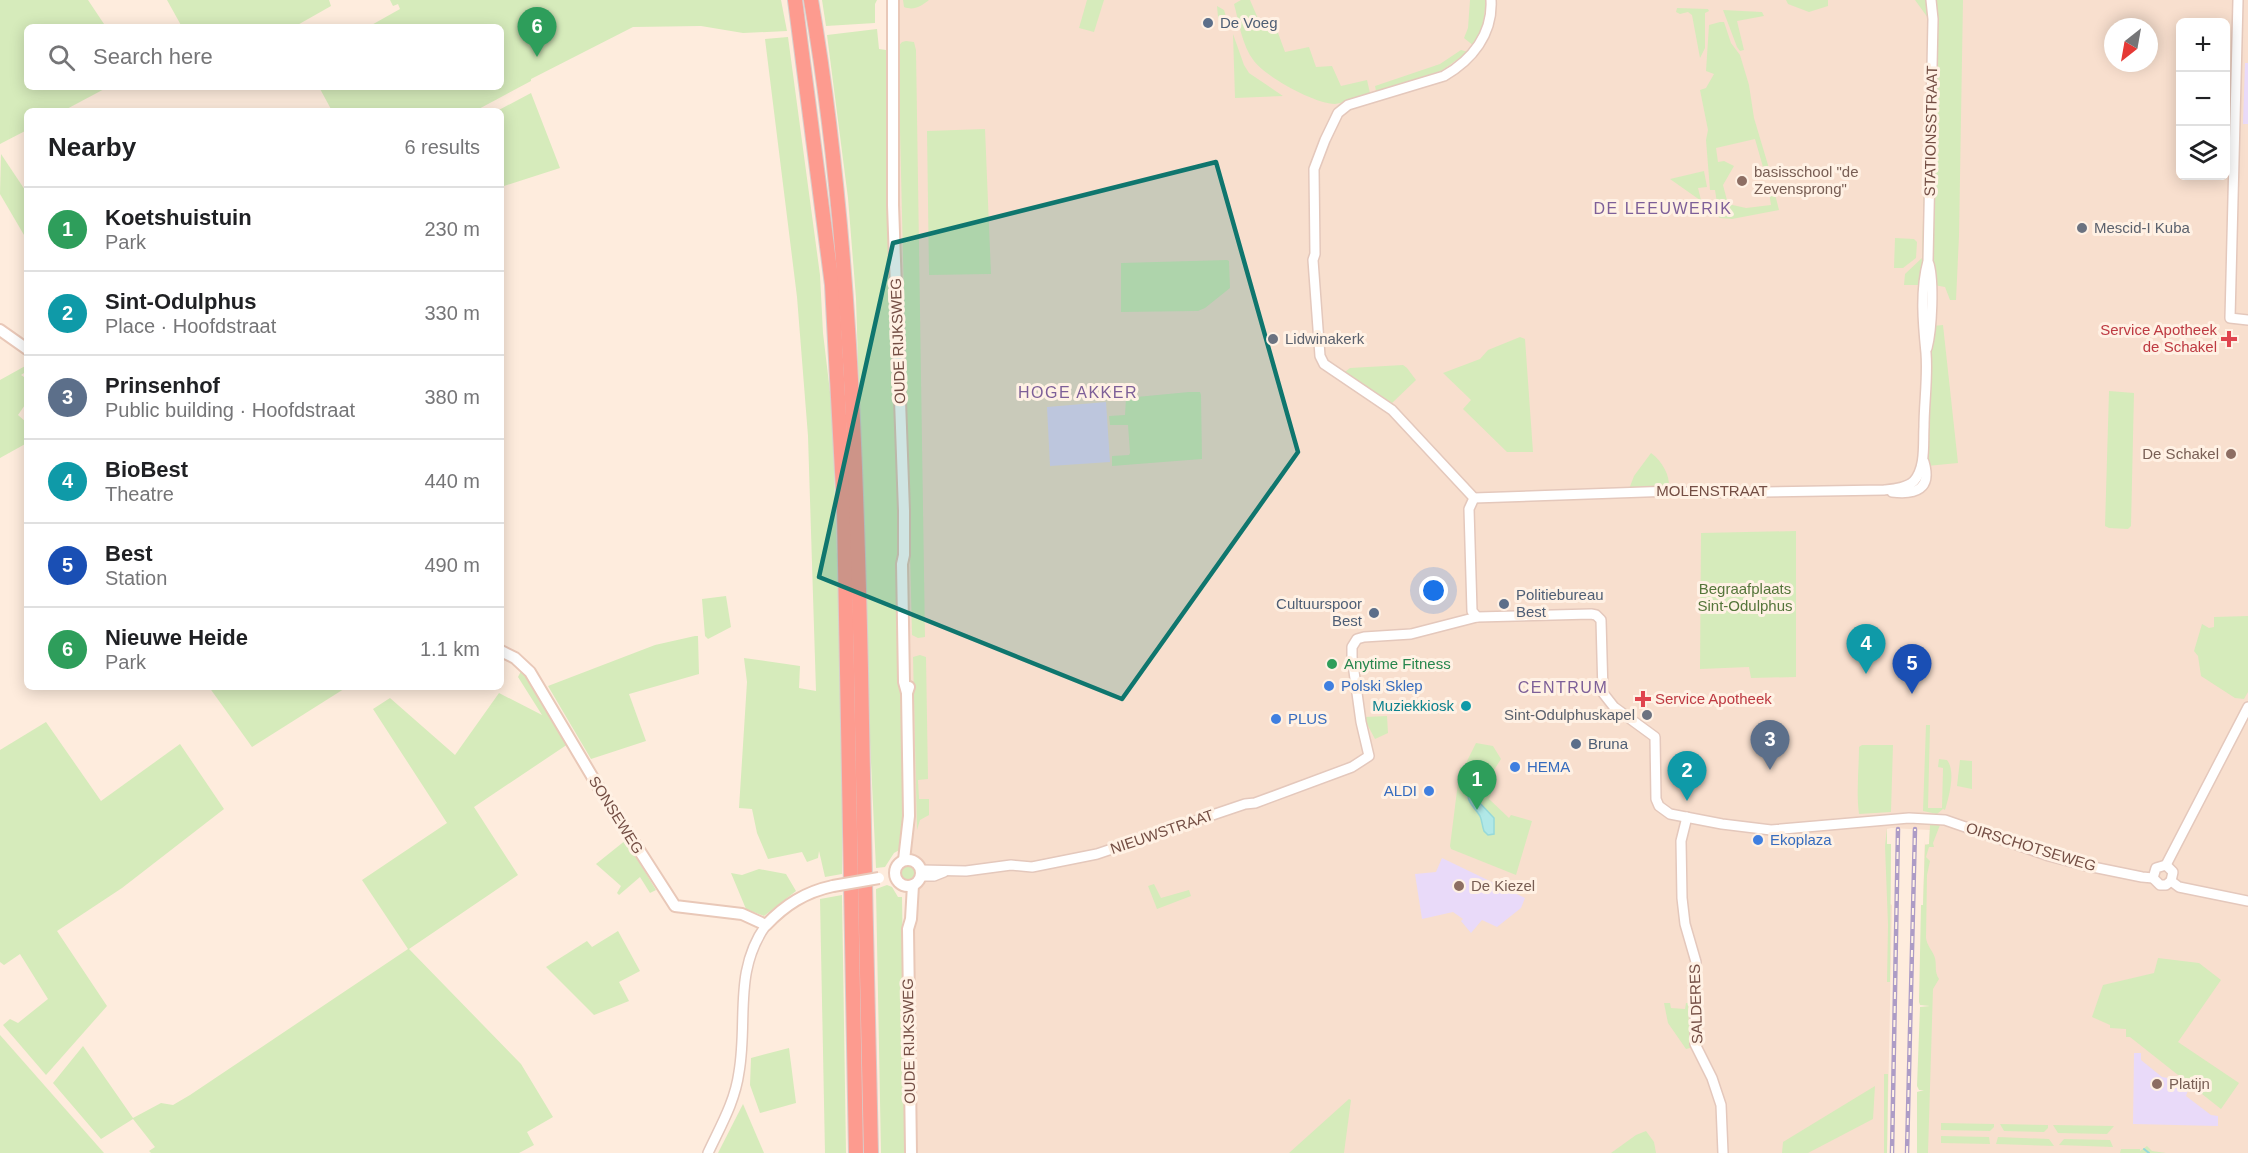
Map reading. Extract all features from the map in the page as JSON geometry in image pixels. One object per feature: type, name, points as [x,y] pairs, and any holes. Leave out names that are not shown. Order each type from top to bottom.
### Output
[{"type":"highway","points":[[786,0],[805,68]]},
{"type":"highway","points":[[795,0],[832,285],[844,509],[856,1153]]},
{"type":"highway","points":[[811,0],[827,116],[845,285],[857,508],[871,1153]]},
{"type":"main road","name":"OUDE RIJKSWEG","points":[[887,0],[892,126]]},
{"type":"main road","name":"OUDE RIJKSWEG","points":[[893,0],[892,126],[904,555],[908,564],[910,661],[910,682],[907,693],[909,816],[915,867]]},
{"type":"main road","points":[[0,330],[24,347]]},
{"type":"main road","name":"SONSEWEG","points":[[504,652],[515,658],[530,672],[671,903],[679,908],[742,914],[766,926]]},
{"type":"main road","points":[[894,879],[897,866],[915,867]]},
{"type":"main road","points":[[766,926],[780,911],[810,892],[833,886],[894,879],[915,867]]},
{"type":"main road","name":"OUDE RIJKSWEG","points":[[894,879],[908,929],[911,1153]]},
{"type":"street","points":[[1491,0],[1490,19],[1486,32],[1472,54],[1458,67],[1444,76],[1357,104],[1341,116],[1317,158],[1312,178],[1315,254],[1318,268],[1316,277],[1320,356],[1324,364],[1392,410],[1474,498],[1469,509],[1472,611],[1477,617],[1591,614],[1599,617],[1603,693],[1614,707],[1654,737],[1656,799],[1659,806],[1670,814],[1687,817]]},
{"type":"street","name":"STATIONSSTRAAT","points":[[1884,490],[1909,494],[1917,491],[1926,478],[1923,458],[1926,353],[1931,316],[1931,272],[1928,261],[1933,19],[1931,0]]},
{"type":"street","points":[[2238,0],[2229,318],[2248,320]]},
{"type":"street","name":"MOLENSTRAAT","points":[[1474,498],[1673,491],[1698,493],[1884,490]]},
{"type":"street","name":"NIEUWSTRAAT","points":[[915,867],[966,871],[1011,865],[1032,867],[1102,853],[1352,767],[1369,756],[1359,712],[1351,652],[1354,642],[1364,637],[1411,634],[1477,617]]},
{"type":"street","points":[[2248,707],[2166,865],[2156,868],[2153,878],[2160,885],[2171,882],[2179,887],[2248,901]]},
{"type":"street","name":"OIRSCHOTSEWEG","points":[[1687,817],[1771,830],[1881,820],[1918,818],[1945,820],[2049,856],[2153,878]]},
{"type":"street","name":"SALDERES","points":[[1687,817],[1681,841],[1684,924],[1696,962],[1695,1044],[1712,1078],[1721,1105],[1724,1153]]},
{"type":"street","points":[[2166,865],[2173,872],[2171,882]]},
{"type":"street","points":[[708,1153],[735,1095],[741,1055],[744,976],[752,948],[766,926]]},
{"type":"highlighted area","points":[[1216,162],[1298,452],[1122,699],[819,577],[893,243]]},
{"type":"shaded area","points":[[896,0],[2248,0],[2248,1153],[1920,1153],[1931,992],[1921,905],[1923,905],[1925,837],[1925,844],[1929,845],[1930,830],[1887,829],[1887,844],[1891,844],[1890,904],[1892,905],[1887,1153],[905,1153],[908,959]]},
{"type":"shaded area","points":[[2245,63],[2248,63],[2248,124],[2243,124]]},
{"type":"shaded area","points":[[1106,402],[1110,462],[1050,466],[1047,407]]},
{"type":"shaded area","name":"De Kiezel","points":[[1442,858],[1525,898],[1521,908],[1497,927],[1482,920],[1471,933],[1461,921],[1463,919],[1453,912],[1422,919],[1415,874],[1436,872]]},
{"type":"shaded area","name":"Platijn","points":[[2134,1053],[2141,1053],[2141,1060],[2162,1077],[2174,1079],[2188,1090],[2186,1096],[2211,1115],[2218,1116],[2218,1126],[2133,1124]]},
{"type":"green space","points":[[0,0],[88,0],[104,24],[24,24],[24,90],[102,90],[69,108],[24,108],[24,132],[0,144]]},
{"type":"green space","points":[[167,0],[329,0],[331,6],[299,24],[180,24]]},
{"type":"green space","points":[[390,0],[781,0],[787,31],[743,33],[701,26],[633,27],[531,79],[481,108],[330,108],[321,90],[504,90],[504,24],[373,24],[400,9],[398,4],[393,6]]},
{"type":"green space","points":[[822,0],[877,0],[875,23],[826,26]]},
{"type":"green space","points":[[903,0],[929,0],[920,6],[911,8],[904,7]]},
{"type":"green space","points":[[1087,0],[1104,0],[1094,32],[1079,28]]},
{"type":"green space","points":[[1241,0],[1250,0],[1259,21],[1273,19],[1285,52],[1309,47],[1316,67],[1332,66],[1341,86],[1367,80],[1370,93],[1335,104],[1326,103],[1304,95],[1280,82],[1260,67],[1250,55],[1234,4]]},
{"type":"green space","points":[[1470,0],[1486,0],[1483,25],[1474,46],[1464,38],[1468,28]]},
{"type":"green space","points":[[1786,0],[1828,0],[1828,6],[1809,12],[1788,4]]},
{"type":"green space","points":[[1915,0],[1926,0],[1929,8],[1925,250],[1922,285],[1904,285],[1905,274],[1922,258],[1928,18]]},
{"type":"green space","points":[[1935,0],[1963,0],[1956,300],[1950,300],[1945,287],[1934,285],[1932,264],[1937,24]]},
{"type":"green space","points":[[1217,6],[1224,10],[1229,26],[1219,28]]},
{"type":"green space","points":[[1677,8],[1708,9],[1709,11],[1705,13],[1705,48],[1700,58],[1692,15],[1688,12],[1680,14],[1676,12]]},
{"type":"green space","points":[[1723,10],[1762,12],[1764,16],[1737,21],[1744,50],[1740,51],[1737,47]]},
{"type":"green space","points":[[1724,22],[1731,43],[1740,55],[1749,85],[1754,118],[1771,175],[1765,174],[1755,139],[1716,148],[1718,162],[1724,161],[1734,166],[1723,185],[1728,204],[1746,208],[1771,205],[1769,192],[1774,190],[1779,210],[1732,219],[1720,218],[1715,214],[1713,204],[1717,203],[1715,190],[1710,190],[1706,140],[1708,130],[1700,90],[1706,88],[1714,74],[1706,71],[1709,25]]},
{"type":"green space","points":[[877,29],[879,49],[886,50],[905,813],[901,849],[894,853],[885,867],[876,868],[869,720],[856,298],[848,198],[827,35]]},
{"type":"green space","points":[[1233,34],[1249,73],[1283,96],[1235,98]]},
{"type":"green space","points":[[788,37],[820,275],[823,333],[832,409],[842,703],[842,874],[825,877],[819,851],[818,858],[807,862],[802,852],[768,859],[757,833],[752,809],[739,808],[747,682],[744,658],[800,666],[799,688],[816,691],[808,436],[797,297],[765,39]]},
{"type":"green space","points":[[906,41],[914,42],[916,50],[925,637],[918,638],[912,635],[898,47]]},
{"type":"green space","points":[[1461,50],[1468,52],[1441,71],[1376,91],[1375,86],[1440,64]]},
{"type":"green space","points":[[531,93],[560,168],[504,186],[503,108]]},
{"type":"green space","points":[[985,129],[991,274],[929,275],[927,131]]},
{"type":"green space","points":[[1,154],[24,188],[24,235],[0,194]]},
{"type":"green space","points":[[1704,171],[1707,187],[1698,188],[1701,200],[1706,199],[1707,205],[1670,179]]},
{"type":"green space","points":[[1895,238],[1914,239],[1917,242],[1916,258],[1903,268],[1894,268]]},
{"type":"green space","points":[[1229,261],[1230,288],[1205,308],[1198,311],[1121,312],[1121,263]]},
{"type":"green space","points":[[1943,325],[1958,463],[1927,466],[1933,326]]},
{"type":"green space","points":[[1520,337],[1525,339],[1533,452],[1507,452],[1463,409],[1471,400],[1443,373],[1480,359],[1488,350]]},
{"type":"green space","points":[[1403,365],[1416,380],[1392,403],[1345,372],[1350,368]]},
{"type":"green space","points":[[24,367],[24,373],[21,375],[24,377],[24,406],[18,415],[24,420],[24,445],[0,458],[0,380]]},
{"type":"green space","points":[[2109,391],[2134,393],[2131,526],[2128,529],[2105,526]]},
{"type":"green space","points":[[1200,392],[1201,395],[1202,459],[1112,466],[1112,456],[1129,455],[1130,453],[1128,425],[1110,425],[1109,416],[1125,415],[1126,398]]},
{"type":"green space","points":[[1651,453],[1664,469],[1669,488],[1629,489],[1634,476]]},
{"type":"green space","name":"Begraafplaats Sint-Odulphus","points":[[1796,531],[1796,677],[1751,678],[1749,667],[1700,669],[1701,533]]},
{"type":"green space","points":[[726,596],[731,627],[708,639],[705,636],[702,599]]},
{"type":"green space","points":[[2248,616],[2248,692],[2244,699],[2235,698],[2201,676],[2198,656],[2194,651],[2202,624],[2209,628],[2214,627],[2214,617]]},
{"type":"green space","points":[[698,636],[699,674],[629,694],[646,741],[591,759],[548,686],[655,645]]},
{"type":"green space","points":[[920,655],[926,657],[928,779],[918,780],[919,799],[929,799],[929,815],[920,820],[917,830],[913,657]]},
{"type":"green space","points":[[522,669],[568,744],[474,807],[518,875],[409,949],[521,1064],[553,1117],[527,1132],[534,1145],[519,1153],[151,1153],[149,1151],[155,1147],[133,1119],[101,1139],[53,1083],[83,1046],[133,1118],[161,1103],[173,1105],[190,1095],[408,949],[362,880],[447,823],[373,709],[390,698],[455,755],[499,693],[542,715],[518,677]]},
{"type":"green space","points":[[211,690],[342,690],[252,747]]},
{"type":"green space","points":[[1387,716],[1388,733],[1375,739],[1365,717]]},
{"type":"green space","points":[[46,722],[101,801],[180,744],[224,809],[122,888],[57,931],[107,1006],[46,1075],[3,1025],[10,1019],[18,1023],[48,999],[20,954],[4,965],[0,962],[0,750]]},
{"type":"green space","points":[[1926,725],[1930,725],[1928,808],[1942,808],[1943,768],[1938,767],[1939,759],[1947,760],[1951,771],[1951,784],[1945,810],[1937,814],[1923,811]]},
{"type":"green space","points":[[1476,743],[1493,746],[1501,759],[1489,778],[1491,794],[1489,799],[1509,818],[1511,815],[1532,821],[1516,875],[1451,849],[1450,846],[1460,767],[1464,767]]},
{"type":"green space","points":[[1862,745],[1893,745],[1891,812],[1859,814],[1859,747]]},
{"type":"green space","points":[[1960,760],[1972,761],[1972,789],[1957,786]]},
{"type":"green space","points":[[1930,825],[1940,825],[1933,843],[1934,847],[1929,847],[1926,857],[1930,861],[1927,875],[1926,938],[1935,958],[1939,979],[1933,989],[1928,1153],[1917,1153],[1917,1092],[1924,1090],[1919,1090],[1917,1086],[1920,1007],[1930,1006],[1920,1005],[1919,1002],[1921,905],[1923,905],[1925,845],[1929,844]]},
{"type":"green space","points":[[1887,828],[1887,844],[1891,844],[1890,982],[1887,982],[1888,925],[1885,846]]},
{"type":"green space","points":[[626,840],[656,890],[650,893],[640,877],[619,895],[617,893],[621,886],[596,864]]},
{"type":"green space","points":[[906,865],[912,865],[917,873],[915,879],[906,881],[901,876],[901,870]]},
{"type":"green space","points":[[759,869],[786,874],[796,891],[764,916],[746,909],[731,873],[742,875]]},
{"type":"green space","points":[[1154,884],[1161,898],[1189,890],[1191,896],[1157,909],[1148,886]]},
{"type":"green space","points":[[887,885],[892,887],[898,897],[902,897],[906,1153],[881,1153],[876,889]]},
{"type":"green space","points":[[842,895],[846,1153],[825,1153],[820,899]]},
{"type":"green space","points":[[618,931],[640,971],[619,982],[629,1001],[594,1015],[546,967],[587,941],[592,947]]},
{"type":"green space","points":[[2158,958],[2199,963],[2221,980],[2178,1042],[2239,1083],[2221,1109],[2130,1037],[2126,1037],[2126,1029],[2110,1028],[2110,1025],[2092,1017],[2103,985],[2154,973]]},
{"type":"green space","points":[[1664,1003],[1670,1003],[1671,1008],[1685,1009],[1688,1003],[1690,1048],[1686,1049],[1668,1023]]},
{"type":"green space","points":[[0,1035],[104,1153],[0,1153]]},
{"type":"green space","points":[[789,1048],[796,1103],[760,1113],[750,1085],[751,1058]]},
{"type":"green space","points":[[1884,1074],[1888,1074],[1887,1153],[1884,1153]]},
{"type":"green space","points":[[1875,1086],[1873,1119],[1808,1153],[1782,1153],[1783,1142]]},
{"type":"green space","points":[[1349,1099],[1351,1100],[1344,1153],[1289,1153]]},
{"type":"green space","points":[[743,1104],[764,1153],[718,1153]]},
{"type":"green space","points":[[1941,1123],[1994,1124],[1994,1127],[1990,1131],[1941,1130]]},
{"type":"green space","points":[[2000,1124],[2048,1125],[2048,1128],[2044,1132],[2004,1131]]},
{"type":"green space","points":[[2053,1125],[2114,1126],[2107,1134],[2058,1133]]},
{"type":"green space","points":[[1646,1131],[1654,1142],[1656,1153],[1611,1153],[1636,1135]]},
{"type":"green space","points":[[1941,1136],[1989,1137],[1990,1144],[1941,1143]]},
{"type":"green space","points":[[1998,1137],[2049,1139],[2054,1146],[1996,1144]]},
{"type":"green space","points":[[2064,1139],[2110,1140],[2113,1147],[2059,1145]]},
{"type":"green space","points":[[2147,1146],[2152,1151],[2166,1153],[2120,1153],[2121,1149],[2140,1149],[2140,1151]]},
{"type":"water","points":[[1473,788],[1478,794],[1477,800],[1494,818],[1494,834],[1488,835],[1484,831],[1480,816],[1469,801],[1469,789]]},
{"type":"waterway","points":[[2144,1149],[2149,1153]]},
{"type":"railway","points":[[1892,1153],[1898,829]]},
{"type":"railway","points":[[1907,1153],[1915,829]]},
{"type":"place","name":"De Voeg","points":[[1208,23]]},
{"type":"place","name":"Nieuwe Heide","points":[[537,57]]},
{"type":"place","name":"basisschool \"de Zevensprong\"","points":[[1742,181]]},
{"type":"place","name":"Mescid-I Kuba","points":[[2082,228]]},
{"type":"place","name":"Lidwinakerk","points":[[1273,339]]},
{"type":"place","name":"Service Apotheek de Schakel","points":[[2229,339]]},
{"type":"place","name":"De Schakel","points":[[2231,454]]},
{"type":"place","name":"Politiebureau Best","points":[[1504,604]]},
{"type":"place","name":"Cultuurspoor Best","points":[[1374,613]]},
{"type":"place","name":"Anytime Fitness","points":[[1332,664]]},
{"type":"place","name":"BioBest","points":[[1866,674]]},
{"type":"place","name":"Polski Sklep","points":[[1329,686]]},
{"type":"place","name":"Best","points":[[1912,694]]},
{"type":"place","name":"Service Apotheek","points":[[1643,699]]},
{"type":"place","name":"Muziekkiosk","points":[[1466,706]]},
{"type":"place","name":"Sint-Odulphuskapel","points":[[1647,715]]},
{"type":"place","name":"PLUS","points":[[1276,719]]},
{"type":"place","name":"Bruna","points":[[1576,744]]},
{"type":"place","name":"HEMA","points":[[1515,767]]},
{"type":"place","name":"Prinsenhof","points":[[1770,770]]},
{"type":"place","name":"ALDI","points":[[1429,791]]},
{"type":"place","name":"Sint-Odulphus","points":[[1687,801]]},
{"type":"place","name":"Koetshuistuin","points":[[1477,810]]},
{"type":"place","name":"Ekoplaza","points":[[1758,840]]},
{"type":"place","name":"De Kiezel","points":[[1459,886]]},
{"type":"place","name":"Platijn","points":[[2157,1084]]},
{"type":"district","name":"DE LEEUWERIK","points":[[1663,208]]},
{"type":"district","name":"HOGE AKKER","points":[[1078,392]]},
{"type":"district","name":"CENTRUM","points":[[1563,687]]}]
